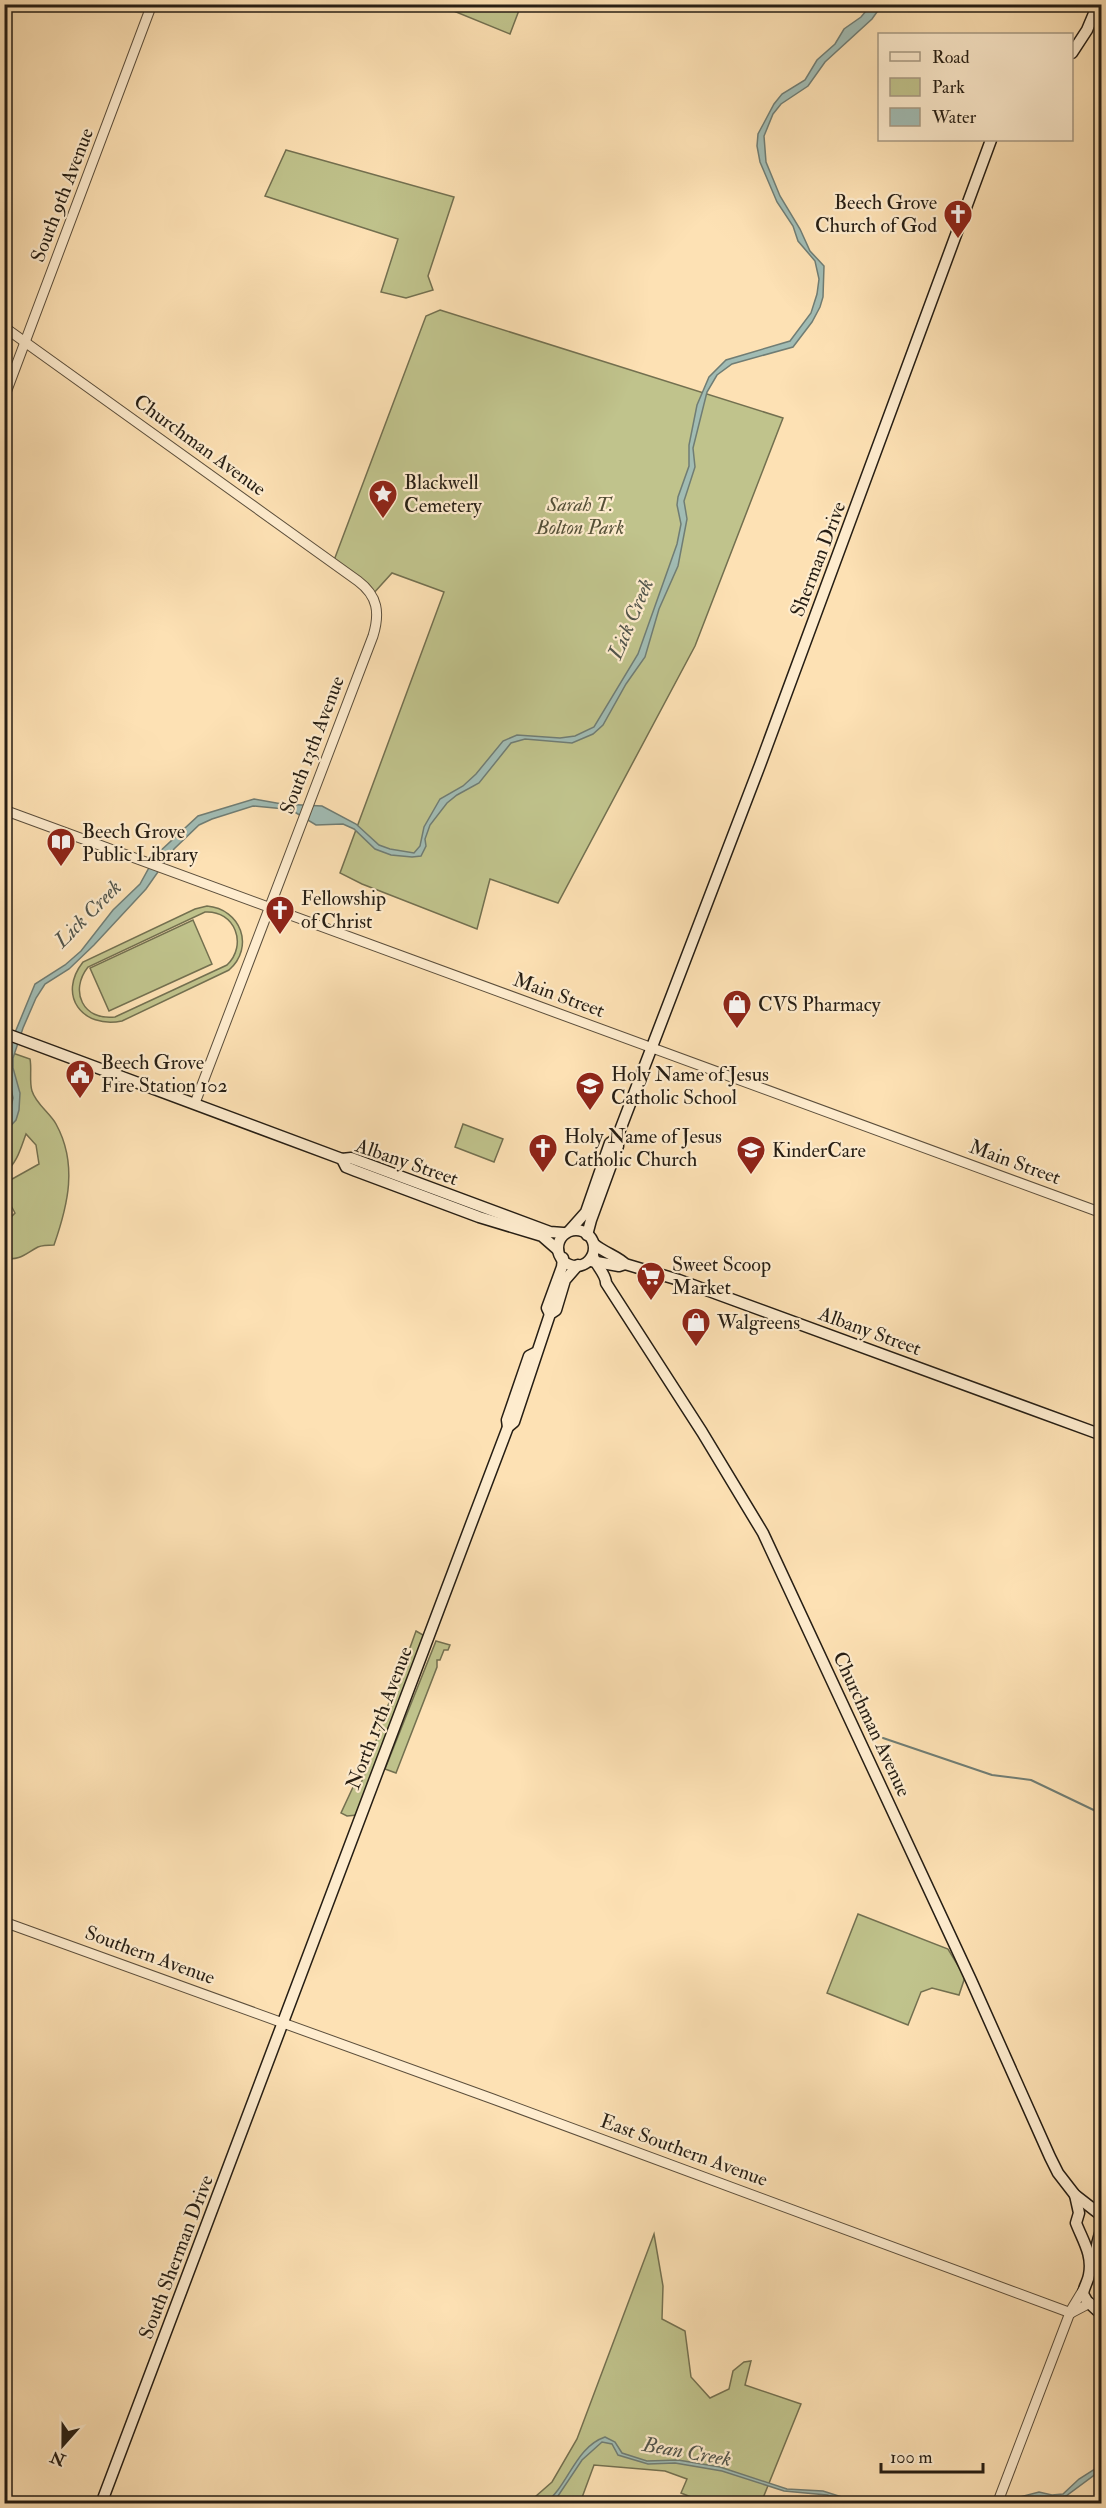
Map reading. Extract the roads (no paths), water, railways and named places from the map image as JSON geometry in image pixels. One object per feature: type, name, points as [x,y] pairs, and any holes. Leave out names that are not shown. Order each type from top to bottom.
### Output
[{"type":"main road","points":[[1073,49],[1087,30],[1098,4]]},
{"type":"main road","name":"Sherman Drive","points":[[653,1049],[872,467],[957,228],[991,141]]},
{"type":"main road","name":"Albany Street","points":[[4,1033],[342,1159],[351,1158],[550,1232],[578,1231],[605,1253],[622,1259],[627,1264],[679,1280],[1101,1435]]},
{"type":"main road","points":[[588,1262],[591,1220],[618,1146],[617,1138],[653,1049]]},
{"type":"main road","points":[[567,1232],[584,1216],[610,1143],[617,1138]]},
{"type":"main road","name":"Albany Street","points":[[342,1159],[346,1167],[400,1188],[496,1223],[542,1236],[560,1254],[588,1262],[619,1266],[627,1264]]},
{"type":"main road","name":"North 17th Avenue","points":[[283,2022],[508,1427],[507,1420],[529,1356],[536,1353],[550,1314],[548,1308],[562,1267],[558,1241],[567,1232]]},
{"type":"main road","name":"North 17th Avenue","points":[[550,1314],[556,1311],[566,1278],[588,1262]]},
{"type":"main road","name":"Churchman Avenue","points":[[588,1262],[606,1277],[608,1285],[763,1533],[971,1980],[1050,2157],[1058,2173],[1075,2195],[1098,2213]]},
{"type":"main road","points":[[608,1285],[627,1264]]},
{"type":"main road","name":"South Sherman Drive","points":[[101,2504],[283,2022]]},
{"type":"main road","name":"Churchman Avenue","points":[[1075,2195],[1077,2226],[1085,2239],[1089,2259],[1085,2298],[1094,2304],[1101,2314]]},
{"type":"main road","name":"Churchman Avenue","points":[[1078,2217],[1085,2210],[1098,2213]]},
{"type":"main road","points":[[1085,2286],[1101,2279],[1095,2245],[1101,2228]]},
{"type":"street","name":"South 9th Avenue","points":[[4,398],[152,4]]},
{"type":"street","name":"Churchman Avenue","points":[[4,327],[358,581],[372,595]]},
{"type":"street","name":"South 13th Avenue","points":[[195,1103],[376,625],[377,607],[372,595]]},
{"type":"street","name":"Main Street","points":[[4,810],[1101,1213]]},
{"type":"street","name":"Southern Avenue","points":[[4,1922],[283,2022]]},
{"type":"street","name":"East Southern Avenue","points":[[283,2022],[1071,2313]]},
{"type":"street","points":[[997,2504],[1071,2313],[1085,2286]]},
{"type":"street","points":[[1071,2313],[1094,2304]]},
{"type":"water","name":"Lick Creek","points":[[871,5],[882,5],[872,19],[825,62],[808,86],[781,104],[773,114],[764,136],[766,162],[780,196],[810,251],[824,266],[823,297],[820,307],[793,347],[732,364],[717,375],[707,392],[693,448],[695,467],[684,501],[687,519],[678,566],[659,609],[645,657],[626,684],[603,725],[593,734],[572,743],[525,739],[511,743],[479,783],[447,803],[430,825],[425,839],[426,846],[421,856],[391,855],[375,849],[354,829],[343,824],[316,825],[293,811],[285,809],[253,806],[199,825],[174,849],[146,889],[94,945],[69,969],[45,984],[36,998],[13,1058],[13,1068],[20,1093],[19,1110],[16,1120],[5,1132],[13,1098],[6,1065],[7,1052],[35,984],[65,965],[81,951],[113,910],[140,884],[156,855],[198,816],[254,799],[282,804],[322,806],[356,824],[379,845],[414,853],[420,846],[424,827],[440,799],[463,786],[503,741],[517,735],[560,738],[575,736],[594,727],[638,654],[677,544],[681,524],[677,505],[678,497],[689,466],[689,445],[697,405],[709,377],[726,360],[790,341],[811,313],[817,294],[819,279],[815,261],[798,241],[793,226],[777,202],[760,162],[757,146],[758,134],[782,94],[805,80],[817,60],[835,44],[844,29],[861,17]]},
{"type":"water","name":"Bean Creek","points":[[605,2437],[615,2442],[622,2453],[647,2461],[678,2460],[720,2467],[787,2489],[823,2491],[848,2499],[900,2503],[854,2503],[827,2495],[784,2491],[722,2471],[675,2463],[648,2464],[618,2455],[612,2444],[602,2442],[582,2460],[556,2499],[552,2503],[545,2503],[560,2487],[586,2449]]},
{"type":"water","points":[[1101,2465],[1101,2470],[1066,2496],[1054,2499],[1034,2497],[1013,2503],[993,2504],[1039,2492],[1052,2495],[1063,2494],[1079,2479]]},
{"type":"waterway","points":[[883,1738],[992,1775],[1031,1780],[1102,1814]]},
{"type":"place","name":"Beech Grove Church of God","points":[[958,240]]},
{"type":"place","name":"Blackwell Cemetery","points":[[383,520]]},
{"type":"place","name":"Beech Grove Public Library","points":[[61,868]]},
{"type":"place","name":"Fellowship of Christ","points":[[280,936]]},
{"type":"place","name":"CVS Pharmacy","points":[[737,1030]]},
{"type":"place","name":"Beech Grove Fire Station 102","points":[[80,1100]]},
{"type":"place","name":"Holy Name of Jesus Catholic School","points":[[590,1112]]},
{"type":"place","name":"Holy Name of Jesus Catholic Church","points":[[543,1174]]},
{"type":"place","name":"KinderCare","points":[[751,1176]]},
{"type":"place","name":"Sweet Scoop Market","points":[[651,1302]]},
{"type":"place","name":"Walgreens","points":[[696,1348]]},
{"type":"park label","name":"Sarah T. Bolton Park","points":[[580,516]]}]
